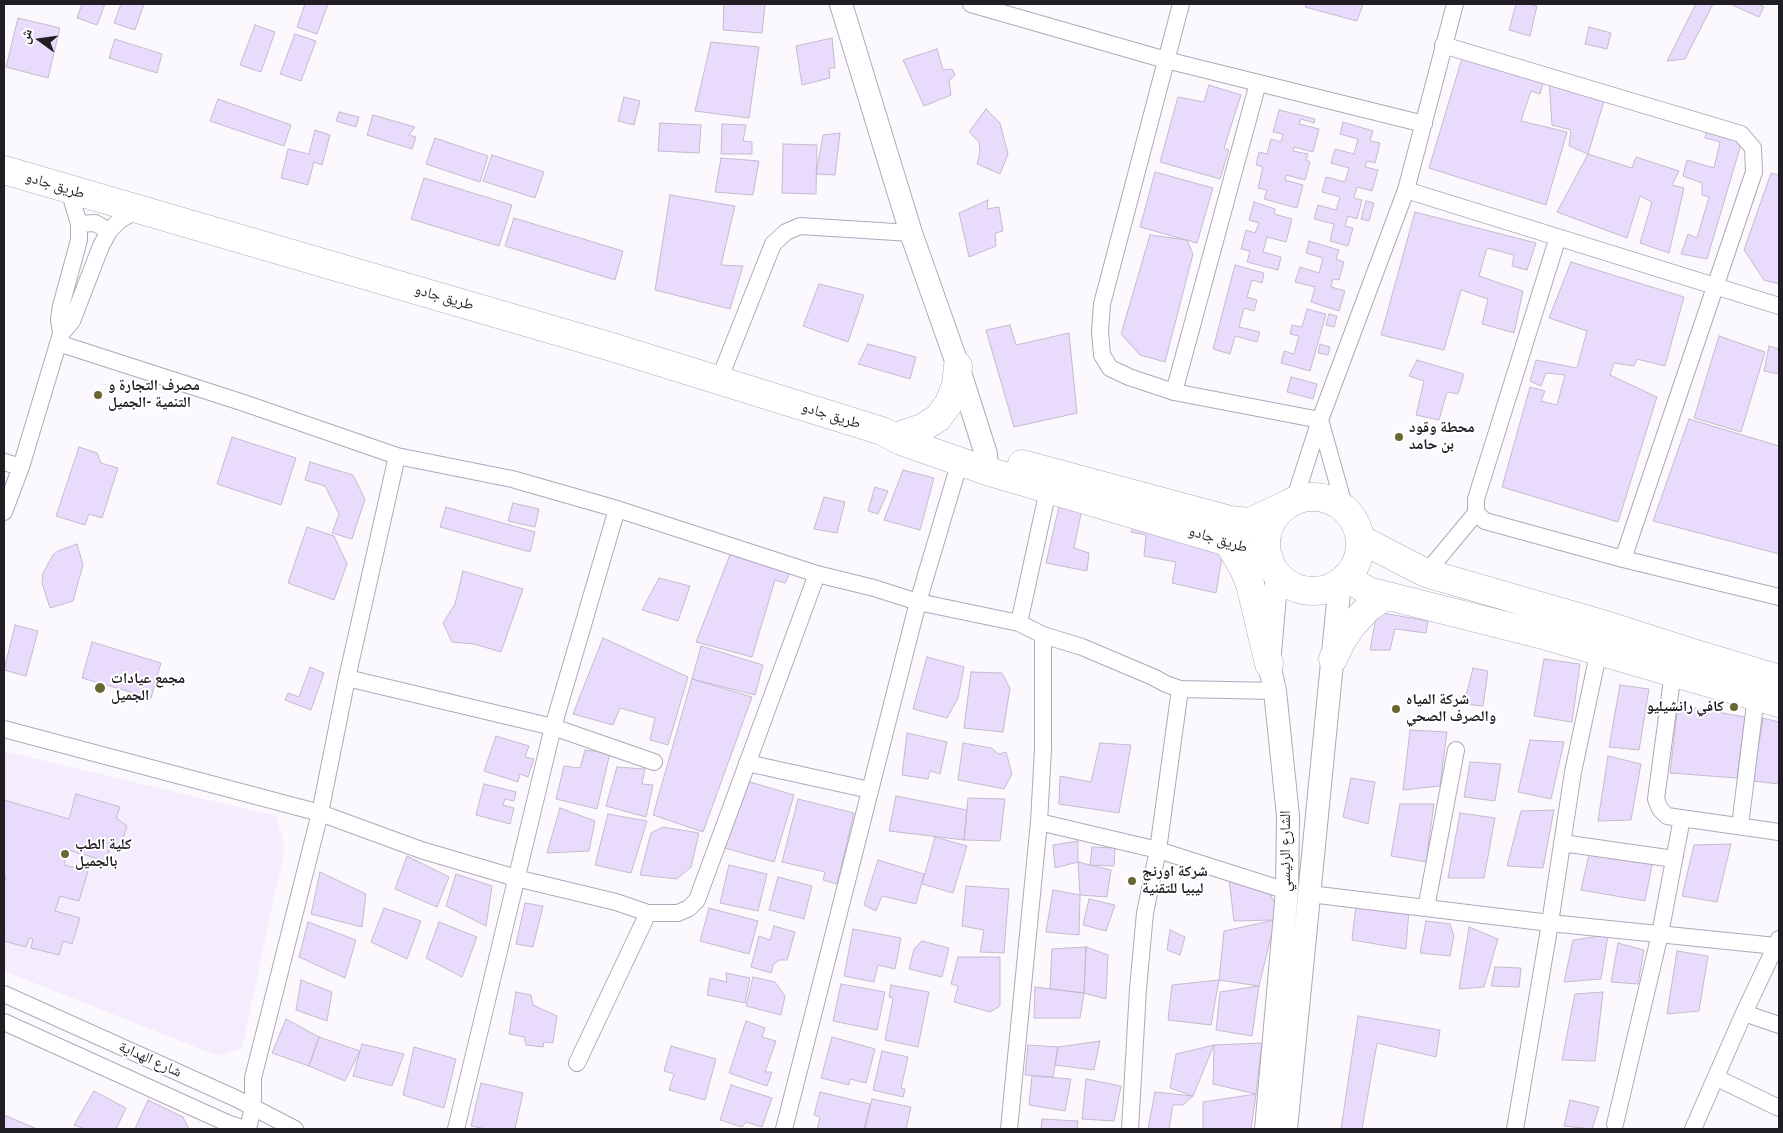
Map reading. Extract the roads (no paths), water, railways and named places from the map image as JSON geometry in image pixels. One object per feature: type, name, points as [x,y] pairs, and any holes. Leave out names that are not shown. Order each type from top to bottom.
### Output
[{"type":"highway","name":"طريق جادو","points":[[4,170],[615,348],[893,433],[901,440],[978,462],[1230,520],[1250,522],[1291,502]]},
{"type":"highway","points":[[893,433],[922,428],[938,418],[949,403],[956,385],[958,366]]},
{"type":"highway","name":"طريق جادو","points":[[978,462],[1048,490],[1228,542],[1273,565]]},
{"type":"highway","points":[[1315,497],[1326,498],[1336,502],[1345,509],[1358,528],[1360,539],[1357,560],[1343,580],[1330,587],[1318,590],[1295,587],[1285,581],[1273,565],[1267,536],[1278,512],[1291,502],[1315,497]]},
{"type":"highway","points":[[1360,539],[1426,573],[1609,626],[1779,679]]},
{"type":"highway","points":[[1228,542],[1250,584],[1269,664]]},
{"type":"highway","points":[[1343,580],[1385,596],[1599,650],[1768,700]]},
{"type":"highway","points":[[1333,658],[1342,640],[1354,623],[1368,608],[1385,596]]},
{"type":"street","points":[[784,1129],[918,602],[978,462],[958,366],[911,233],[841,4]]},
{"type":"street","points":[[971,4],[1166,60],[1424,124]]},
{"type":"street","points":[[1181,4],[1102,304],[1100,331],[1102,355],[1110,368],[1129,377],[1174,392],[1320,420]]},
{"type":"street","points":[[1291,502],[1406,190],[1454,4]]},
{"type":"street","points":[[1443,45],[1740,134],[1753,148],[1754,172],[1623,559]]},
{"type":"street","points":[[1174,392],[1258,82]]},
{"type":"street","points":[[4,512],[21,467],[59,339],[61,306],[79,240],[79,224],[69,190]]},
{"type":"street","points":[[1406,190],[1779,306]]},
{"type":"street","points":[[59,339],[72,322],[101,246],[109,231],[120,220],[137,210]]},
{"type":"street","points":[[79,224],[95,223],[109,231]]},
{"type":"street","points":[[719,380],[773,244],[786,232],[800,226],[911,233]]},
{"type":"street","points":[[1426,573],[1476,513],[1476,500],[1558,238]]},
{"type":"street","points":[[59,339],[397,456],[512,478],[617,509],[817,574],[874,588],[918,602],[1019,623],[1043,635],[1082,647],[1180,689],[1275,691]]},
{"type":"street","points":[[1320,420],[1345,509]]},
{"type":"street","points":[[247,1129],[253,1107],[253,1078],[320,813],[347,678],[397,456]]},
{"type":"street","points":[[4,462],[21,467]]},
{"type":"street","points":[[1019,623],[1048,490]]},
{"type":"street","points":[[456,1129],[553,728],[617,509]]},
{"type":"street","points":[[1476,513],[1485,521],[1623,559],[1779,597]]},
{"type":"street","name":"الشارع الرئيسي","points":[[1266,1129],[1287,891],[1288,816],[1275,691],[1269,664],[1273,565]]},
{"type":"street","points":[[4,729],[320,813],[421,850],[516,878],[616,902],[648,913],[678,913],[688,908],[697,900],[817,574]]},
{"type":"street","name":"الشارع الرئيسي","points":[[1286,1129],[1333,658],[1343,580]]},
{"type":"street","points":[[1009,1129],[1039,822],[1043,750],[1043,635]]},
{"type":"street","points":[[1515,1129],[1550,924],[1573,772],[1599,650]]},
{"type":"street","points":[[1674,672],[1656,799],[1660,809],[1667,816],[1779,832]]},
{"type":"street","points":[[347,678],[553,728],[654,762]]},
{"type":"street","points":[[1130,1129],[1138,989],[1145,913],[1158,850],[1180,689]]},
{"type":"street","points":[[1740,826],[1768,700]]},
{"type":"street","points":[[1426,908],[1456,750]]},
{"type":"street","points":[[747,762],[870,790]]},
{"type":"street","points":[[1615,1124],[1660,934],[1682,818]]},
{"type":"street","points":[[1039,822],[1158,850],[1287,891]]},
{"type":"street","points":[[1562,843],[1674,859]]},
{"type":"street","points":[[1310,894],[1550,924],[1778,942],[1744,1013],[1693,1129]]},
{"type":"street","points":[[577,1063],[648,913]]},
{"type":"street","name":"شارع الهداية","points":[[4,994],[235,1098],[295,1129]]},
{"type":"street","points":[[1744,1013],[1779,1025]]},
{"type":"street","name":"شارع الهداية","points":[[4,1022],[226,1126],[247,1129]]},
{"type":"street","points":[[226,1126],[235,1098],[253,1078]]},
{"type":"street","points":[[1717,1078],[1779,1108]]},
{"type":"place","name":"مصرف التجارة و التنمية -الجميل","points":[[98,395]]},
{"type":"place","name":"محطة وقود بن حامد","points":[[1399,437]]},
{"type":"place","name":"مجمع عيادات الجميل","points":[[100,688]]},
{"type":"place","name":"كافي رانشيليو","points":[[1734,707]]},
{"type":"place","name":"شركة المياه والصرف الصحي","points":[[1396,709]]},
{"type":"place","name":"كلية الطب بالجميل","points":[[65,854]]},
{"type":"place","name":"شركة اورنج ليبيا للتقنية","points":[[1132,881]]}]
